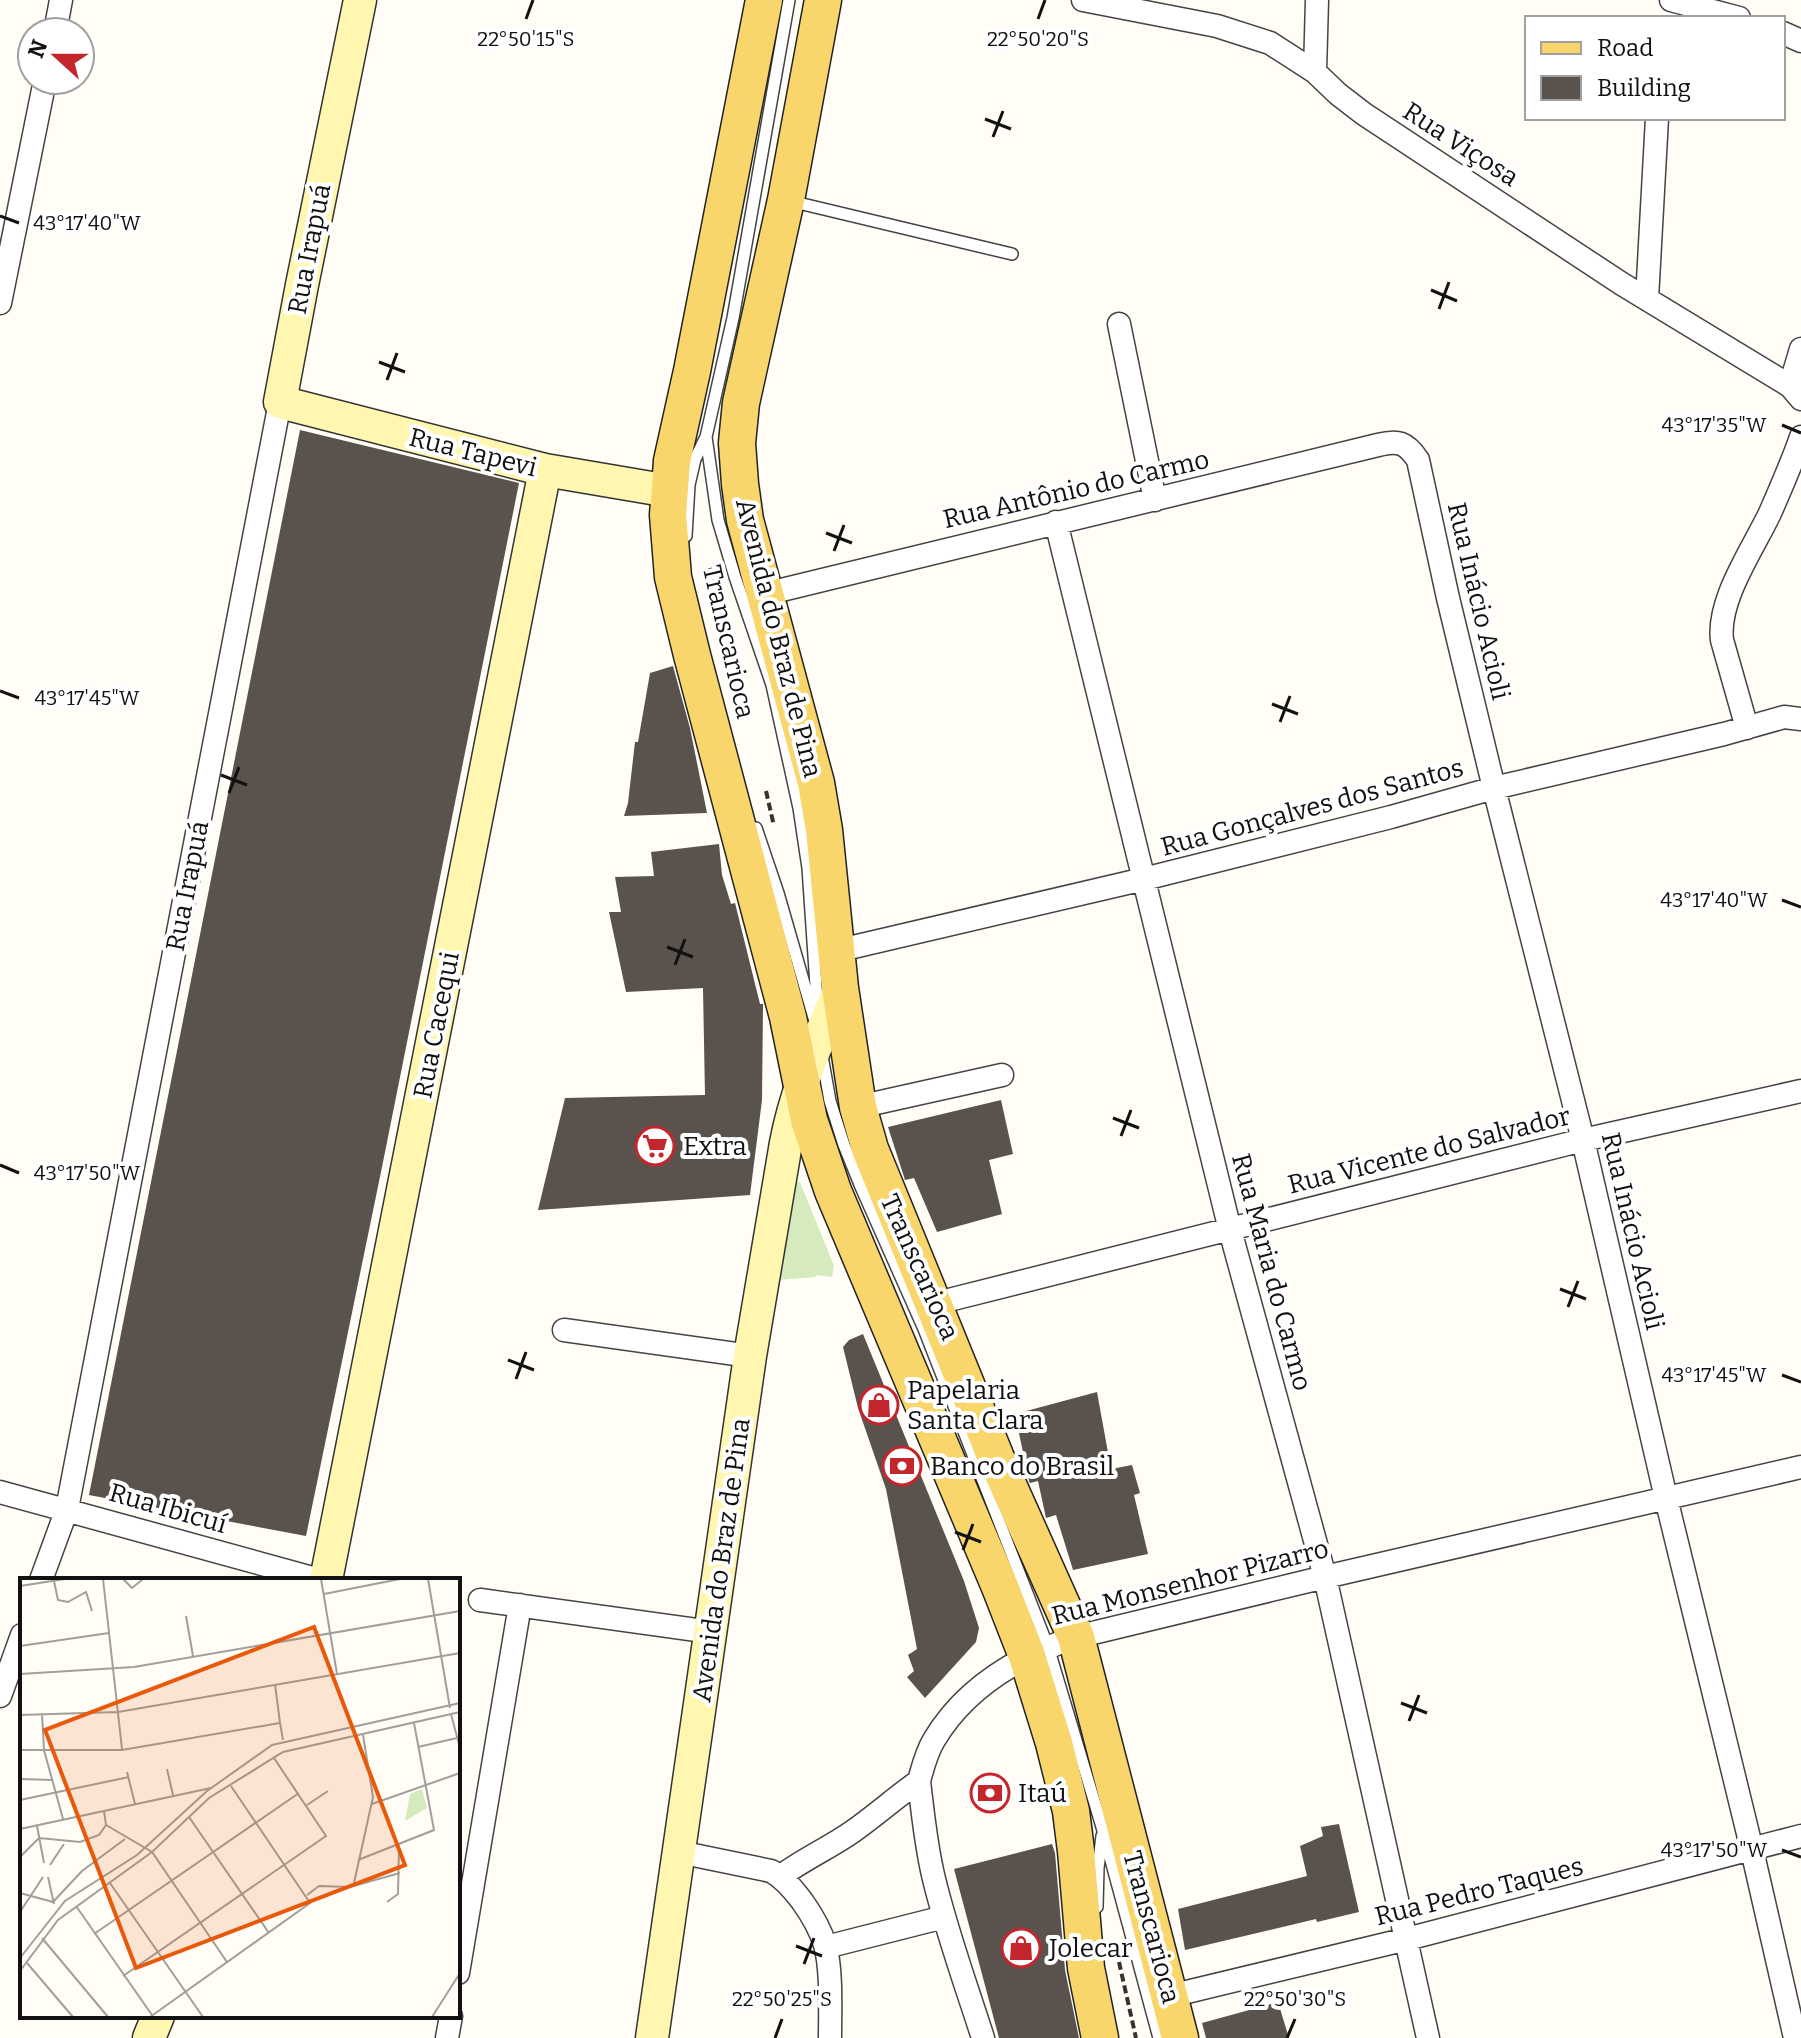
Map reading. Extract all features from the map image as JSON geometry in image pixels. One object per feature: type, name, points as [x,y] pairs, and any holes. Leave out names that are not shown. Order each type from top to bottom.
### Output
[{"type":"main road","name":"Rua Irapuá","points":[[280,402],[360,0]]},
{"type":"main road","points":[[764,0],[672,461],[668,515],[673,577],[780,988],[809,1120],[833,1191],[1000,1587],[1050,1647],[1054,1743],[1071,1811],[1086,1968],[1100,2038]]},
{"type":"main road","name":"Avenida do Braz de Pina","points":[[652,2038],[750,1356],[790,1119],[840,988],[824,830],[816,783],[745,520],[737,443],[741,403],[786,200],[823,0]]},
{"type":"main road","name":"Rua Tapevi","points":[[280,402],[545,470],[669,491]]},
{"type":"main road","name":"Rua Cacequi","points":[[326,1578],[545,470]]},
{"type":"main road","points":[[840,988],[858,1107],[870,1149],[996,1458],[1050,1647],[1170,1996],[1180,2038]]},
{"type":"main road","points":[[149,2038],[157,2018]]},
{"type":"street","name":"Rua Viçosa","points":[[1083,0],[1217,26],[1270,43],[1315,72],[1364,114],[1647,299],[1796,392]]},
{"type":"street","points":[[1315,72],[1317,0]]},
{"type":"street","points":[[1671,0],[1731,16]]},
{"type":"street","points":[[0,303],[42,96]]},
{"type":"street","points":[[1647,299],[1657,120]]},
{"type":"street","points":[[1119,324],[1155,500]]},
{"type":"street","points":[[1796,392],[1801,349]]},
{"type":"street","name":"Rua Irapuá","points":[[42,1578],[67,1509],[280,402]]},
{"type":"street","points":[[1747,728],[1722,640],[1724,609],[1801,437]]},
{"type":"street","name":"Rua Antônio do Carmo","points":[[765,594],[1390,442],[1401,444]]},
{"type":"street","name":"Rua Inácio Acioli","points":[[1401,444],[1410,448],[1418,460],[1448,598],[1583,1140],[1795,2038]]},
{"type":"street","name":"Rua Maria do Carmo","points":[[1056,522],[1230,1230],[1325,1577],[1428,2038]]},
{"type":"street","name":"Rua Gonçalves dos Santos","points":[[836,951],[1144,879],[1784,717],[1801,719]]},
{"type":"street","points":[[858,1107],[1002,1075]]},
{"type":"street","name":"Rua Vicente do Salvador","points":[[933,1304],[1583,1140],[1801,1091]]},
{"type":"street","points":[[564,1330],[750,1356]]},
{"type":"street","name":"Rua Monsenhor Pizarro","points":[[919,1781],[933,1741],[954,1713],[994,1676],[1050,1647],[1325,1577],[1801,1467]]},
{"type":"street","name":"Rua Ibicuí","points":[[0,1492],[313,1578]]},
{"type":"street","points":[[480,1600],[711,1632]]},
{"type":"street","points":[[460,1961],[520,1605]]},
{"type":"street","points":[[0,1696],[20,1641]]},
{"type":"street","points":[[781,1876],[852,1832],[919,1781],[933,1876],[983,2038]]},
{"type":"street","name":"Rua Pedro Taques","points":[[1170,1996],[1407,1939],[1801,1836]]},
{"type":"street","points":[[679,1852],[762,1868],[781,1876],[798,1895],[816,1922],[826,1947],[830,2038]]},
{"type":"street","points":[[826,1947],[944,1917]]},
{"type":"street","points":[[447,2038],[451,2018]]},
{"type":"lane","name":"Transcarioca","points":[[686,544],[689,485],[695,459],[706,437],[733,318],[789,0]]},
{"type":"lane","points":[[786,200],[1012,254]]},
{"type":"lane","name":"Transcarioca","points":[[706,437],[718,520],[772,685],[799,808],[808,868],[819,1038]]},
{"type":"lane","name":"Transcarioca","points":[[751,812],[778,893],[819,1038],[830,1101],[844,1145],[924,1329],[1050,1647],[1159,2038]]},
{"type":"lane","name":"Transcarioca","points":[[1097,1913],[1102,1827]]},
{"type":"lane","points":[[1105,1999],[1112,2038]]},
{"type":"path","points":[[710,568],[718,597]]},
{"type":"path","points":[[1119,1962],[1136,2038]]},
{"type":"green space","points":[[787,1181],[800,1182],[834,1266],[832,1277],[817,1275],[778,1280]]},
{"type":"building","points":[[300,430],[519,483],[306,1536],[89,1495]]},
{"type":"building","points":[[673,666],[690,728],[707,813],[624,816],[635,742],[638,742],[650,673]]},
{"type":"building","points":[[719,844],[722,875],[731,904],[735,903],[760,1004],[763,1004],[762,1100],[750,1195],[538,1210],[565,1098],[705,1095],[703,988],[626,992],[609,912],[621,912],[615,877],[654,876],[651,852]]},
{"type":"building","points":[[1001,1100],[1013,1154],[989,1160],[1002,1214],[937,1232],[914,1178],[905,1180],[888,1127]]},
{"type":"building","points":[[863,1334],[964,1581],[979,1628],[976,1642],[925,1698],[907,1677],[914,1671],[908,1655],[917,1649],[886,1489],[858,1408],[843,1347],[849,1340]]},
{"type":"building","points":[[1097,1392],[1111,1469],[1132,1465],[1140,1493],[1134,1495],[1148,1554],[1073,1570],[1056,1515],[1046,1518],[1038,1481],[1029,1481],[1015,1414]]},
{"type":"building","points":[[1339,1824],[1359,1912],[1185,1950],[1178,1909],[1307,1876],[1300,1846],[1323,1836],[1321,1827]]},
{"type":"building","name":"Jolecar","points":[[1052,1844],[1065,1970],[1079,2038],[999,2038],[954,1869]]},
{"type":"building","points":[[1278,2002],[1289,2038],[1206,2038],[1202,2023]]},
{"type":"place","name":"Extra","points":[[655,1146]]},
{"type":"place","name":"Papelaria Santa Clara","points":[[879,1405]]},
{"type":"place","name":"Banco do Brasil","points":[[902,1466]]},
{"type":"place","name":"Itaú","points":[[990,1793]]},
{"type":"place","name":"Jolecar","points":[[1021,1948]]}]
